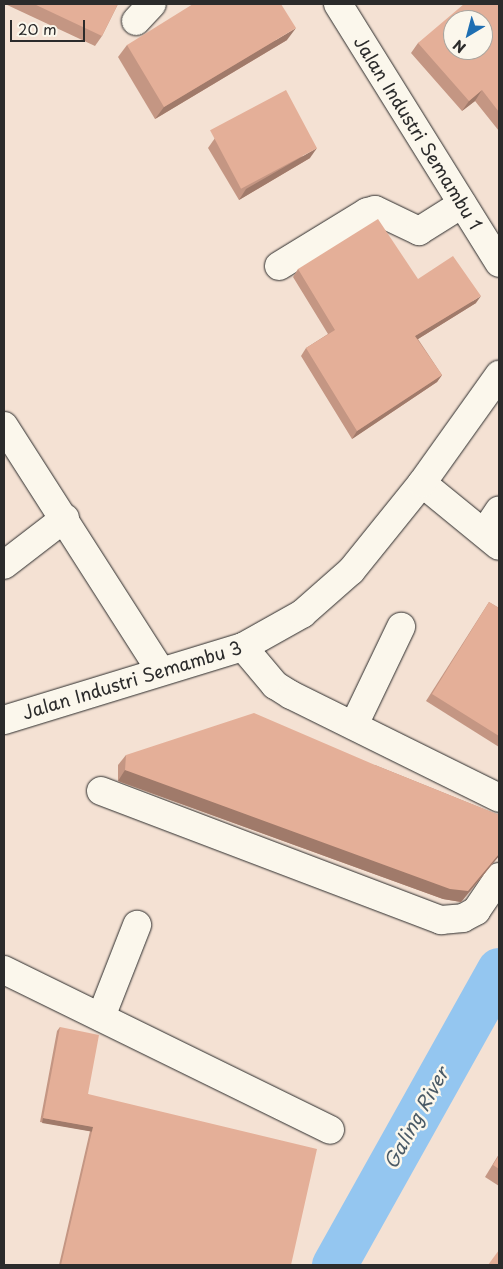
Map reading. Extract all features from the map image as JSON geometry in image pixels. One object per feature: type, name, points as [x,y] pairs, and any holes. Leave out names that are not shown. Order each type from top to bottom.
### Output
[{"type":"street","name":"Jalan Industri Semambu 1","points":[[338,4],[499,263]]},
{"type":"street","points":[[280,266],[367,212],[375,210],[419,231],[462,204]]},
{"type":"street","name":"Jalan Industri Semambu 3","points":[[4,720],[160,670],[243,647],[302,614],[351,571],[422,484],[499,375]]},
{"type":"street","points":[[4,426],[65,518],[160,670]]},
{"type":"street","points":[[422,484],[491,540],[499,511]]},
{"type":"street","points":[[4,565],[65,518]]},
{"type":"street","points":[[354,725],[402,627]]},
{"type":"street","points":[[243,647],[275,685],[499,798]]},
{"type":"street","points":[[101,791],[441,920],[464,918],[476,911],[499,877]]},
{"type":"street","points":[[101,1017],[137,925]]},
{"type":"street","points":[[4,970],[330,1130]]},
{"type":"shaded area","points":[[4,4],[499,4],[499,1265],[4,1265]]},
{"type":"building","points":[[34,4],[118,4],[102,36]]},
{"type":"building","points":[[193,4],[281,4],[296,28],[164,107],[127,45]]},
{"type":"building","points":[[464,4],[499,4],[499,112],[482,90],[469,101],[418,43],[443,22],[443,60],[493,60],[493,10],[457,10]]},
{"type":"building","points":[[286,90],[317,148],[241,189],[210,130]]},
{"type":"building","points":[[378,219],[418,279],[453,256],[481,296],[415,336],[442,375],[357,431],[306,348],[335,330],[298,269]]},
{"type":"building","points":[[489,602],[499,608],[499,736],[432,694]]},
{"type":"building","points":[[254,713],[499,815],[499,854],[468,891],[450,889],[125,770],[126,755]]},
{"type":"building","points":[[60,1027],[99,1035],[88,1094],[317,1149],[291,1265],[61,1265],[93,1127],[43,1118]]},
{"type":"building","points":[[499,1155],[499,1169],[493,1165]]},
{"type":"building","points":[[499,1250],[499,1265],[488,1265]]},
{"type":"waterway","name":"Galing River","points":[[334,1265],[499,970]]}]
